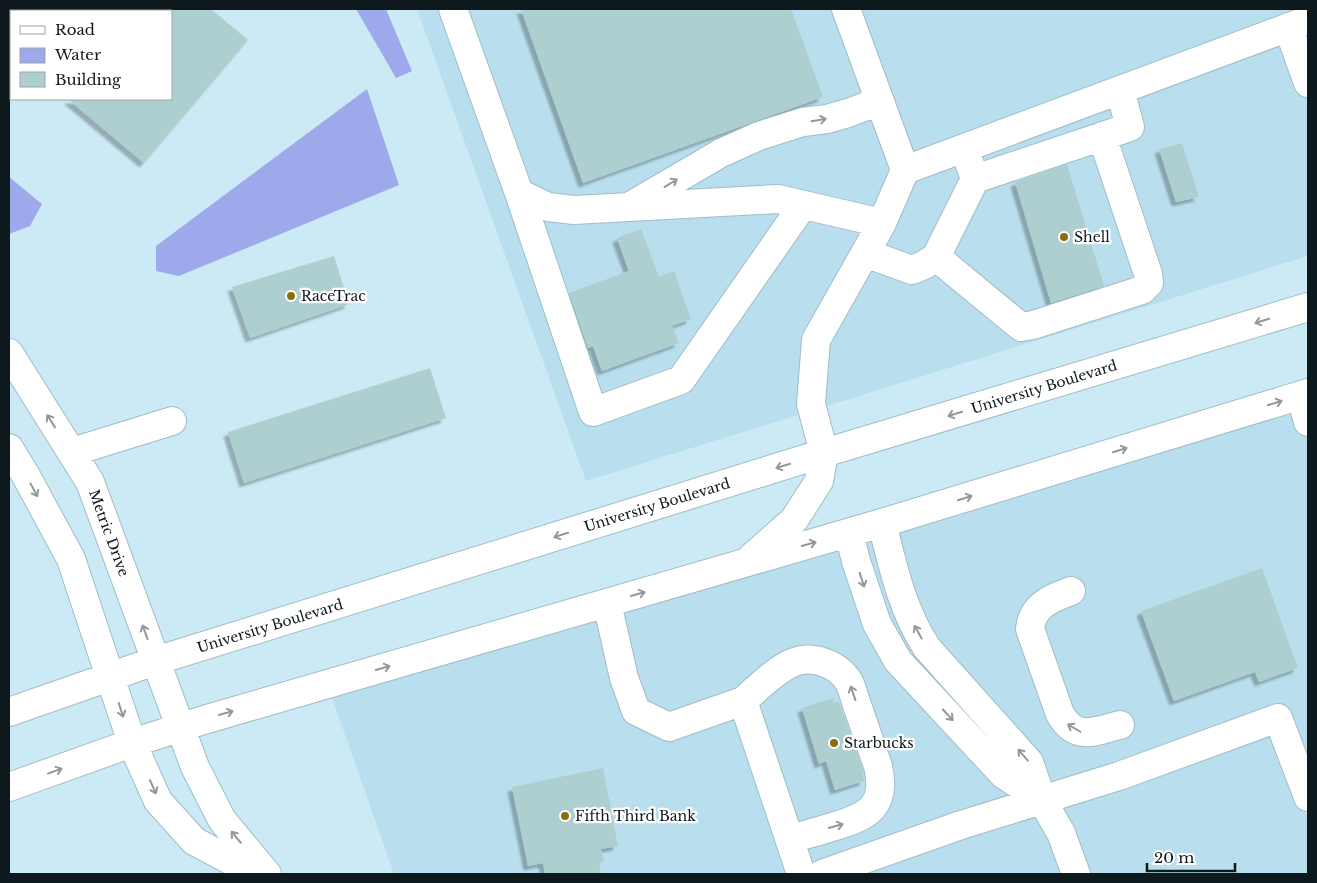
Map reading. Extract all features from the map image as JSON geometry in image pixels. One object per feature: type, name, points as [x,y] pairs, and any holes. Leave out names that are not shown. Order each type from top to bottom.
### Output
[{"type":"street","points":[[453,9],[519,193],[593,412],[681,380],[804,205]]},
{"type":"street","points":[[746,563],[794,520],[819,481],[824,453],[811,404],[816,340],[882,224],[906,170],[846,9]]},
{"type":"street","points":[[906,170],[1298,23],[1308,83]]},
{"type":"street","points":[[865,253],[912,270],[924,265],[936,257],[976,180],[1130,127],[1120,90]]},
{"type":"street","points":[[629,207],[721,153],[759,136],[803,122],[827,119],[848,113],[880,101]]},
{"type":"street","points":[[936,257],[1021,328],[1142,290],[1149,283],[1148,274],[1102,136]]},
{"type":"street","points":[[964,148],[976,180]]},
{"type":"street","points":[[519,193],[548,207],[574,210],[778,199],[882,224]]},
{"type":"street","name":"University Boulevard","points":[[9,712],[155,661],[824,453],[1308,307]]},
{"type":"street","name":"Metric Drive","points":[[9,353],[90,482],[195,768],[222,820],[268,874]]},
{"type":"street","points":[[9,787],[180,727],[849,533],[1305,394],[1308,422]]},
{"type":"street","points":[[72,452],[172,421]]},
{"type":"street","points":[[9,448],[71,558],[132,743],[158,801],[194,841],[256,874]]},
{"type":"street","points":[[882,523],[899,590],[918,634],[927,648],[1029,762],[1042,800],[1061,833],[1076,874]]},
{"type":"street","points":[[849,533],[856,561],[877,624],[898,661],[1002,774],[1042,800]]},
{"type":"street","points":[[1071,591],[1052,598],[1042,605],[1031,620],[1030,629],[1060,714],[1065,723],[1075,731],[1084,733],[1120,724]]},
{"type":"street","points":[[607,603],[624,678],[636,711],[669,727],[743,701],[761,684],[790,664],[798,661],[809,659],[831,664],[850,684],[878,766],[880,778],[878,799],[866,815],[790,839]]},
{"type":"street","points":[[743,701],[801,874]]},
{"type":"street","points":[[822,874],[961,825],[1119,776],[1278,718],[1308,798]]},
{"type":"shaded area","points":[[417,9],[1308,9],[1308,256],[586,481]]},
{"type":"shaded area","points":[[1308,394],[1308,874],[394,874],[330,692]]},
{"type":"water","points":[[356,9],[386,9],[412,71],[396,78]]},
{"type":"water","points":[[367,89],[399,185],[179,276],[156,271],[156,246]]},
{"type":"water","points":[[9,177],[42,204],[30,226],[9,234]]},
{"type":"building","points":[[211,9],[248,40],[144,163],[69,100],[172,100],[171,10]]},
{"type":"building","points":[[521,9],[791,9],[823,97],[583,183]]},
{"type":"building","points":[[1182,143],[1199,197],[1176,202],[1159,149]]},
{"type":"building","points":[[1067,164],[1104,286],[1051,303],[1015,182]]},
{"type":"building","points":[[641,229],[659,277],[674,271],[691,319],[672,326],[679,343],[602,371],[593,346],[588,348],[569,293],[629,271],[617,238]]},
{"type":"building","name":"RaceTrac","points":[[334,256],[349,304],[250,338],[232,287]]},
{"type":"building","points":[[430,368],[446,418],[244,483],[228,432]]},
{"type":"building","points":[[1262,568],[1298,668],[1259,682],[1255,672],[1174,701],[1141,611]]},
{"type":"building","name":"Starbucks","points":[[833,698],[834,703],[839,701],[863,770],[864,781],[835,790],[826,761],[819,764],[802,708]]},
{"type":"building","name":"Fifth Third Bank","points":[[603,768],[618,846],[601,849],[604,862],[598,862],[601,874],[545,874],[543,863],[528,866],[512,787]]},
{"type":"place","name":"Shell","points":[[1064,237]]},
{"type":"place","name":"RaceTrac","points":[[291,296]]},
{"type":"place","name":"Starbucks","points":[[834,743]]},
{"type":"place","name":"Fifth Third Bank","points":[[565,816]]}]
